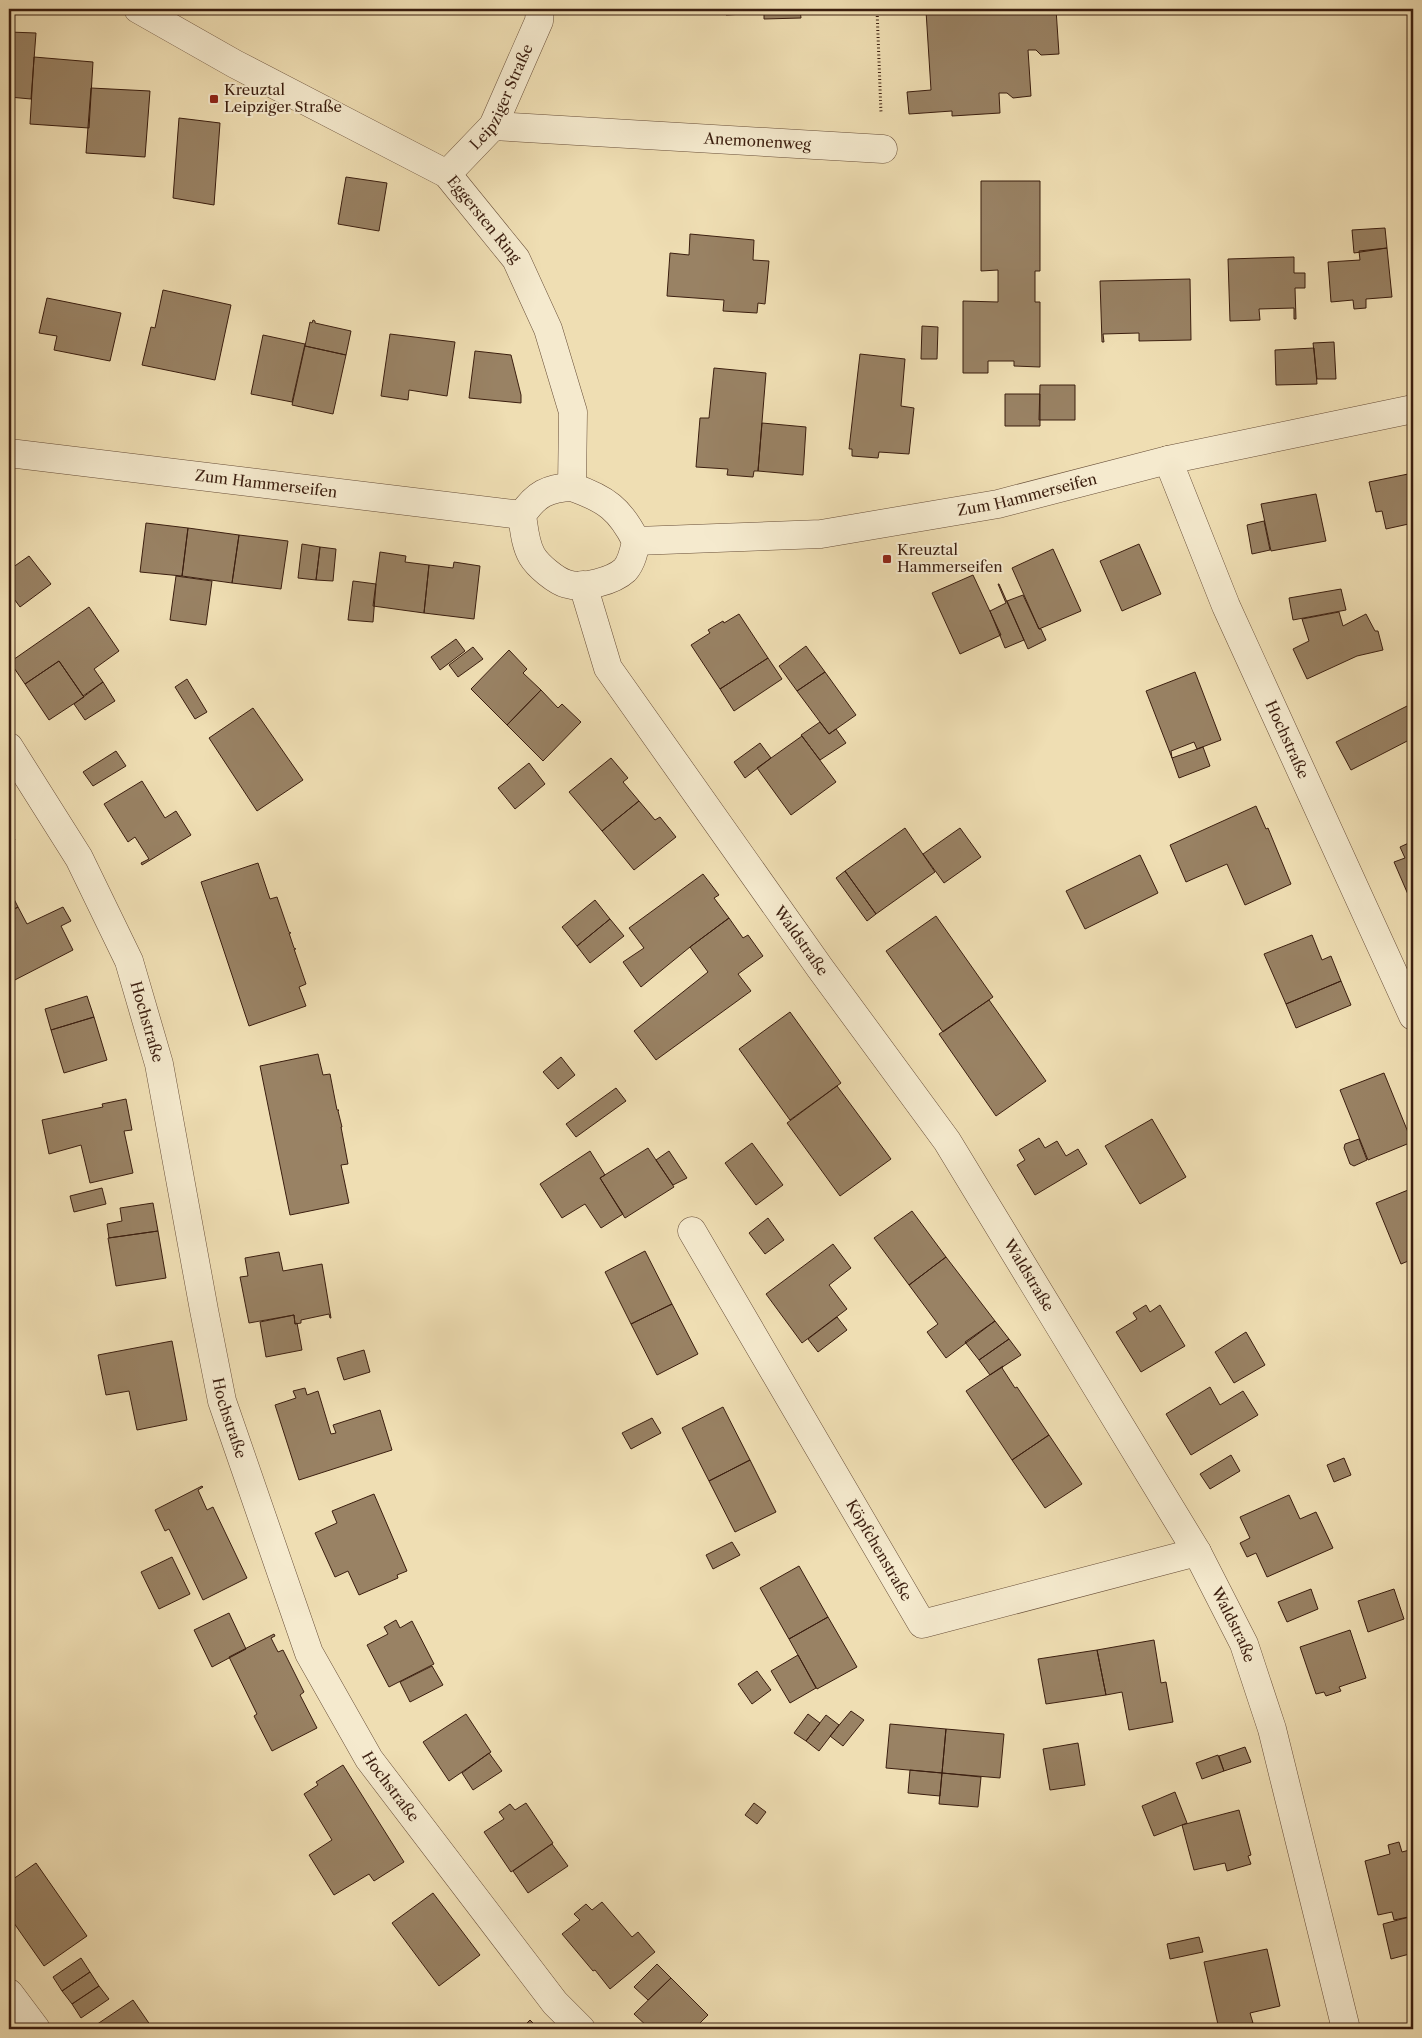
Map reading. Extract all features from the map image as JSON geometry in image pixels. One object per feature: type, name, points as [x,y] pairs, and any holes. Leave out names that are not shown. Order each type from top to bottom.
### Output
[{"type":"street","name":"Eggersten Ring","points":[[138,9],[235,64],[447,174],[516,259],[548,329],[573,412],[572,487]]},
{"type":"street","name":"Leipziger Straße","points":[[447,174],[493,126],[539,22],[540,9]]},
{"type":"street","name":"Anemonenweg","points":[[493,126],[883,149]]},
{"type":"street","name":"Zum Hammerseifen","points":[[636,541],[821,534],[998,504],[1168,460],[1413,409]]},
{"type":"street","name":"Zum Hammerseifen","points":[[9,452],[522,515]]},
{"type":"street","name":"Hochstraße","points":[[1168,460],[1226,606],[1413,1016]]},
{"type":"street","points":[[572,487],[592,494],[611,506],[627,522],[636,541],[631,560],[625,570],[604,582],[583,585],[567,584],[543,570],[532,556],[525,535],[522,515],[530,503],[546,491],[572,487]]},
{"type":"street","name":"Waldstraße","points":[[583,585],[608,668],[820,968],[947,1141],[1197,1552],[1244,1644],[1272,1729],[1346,2029]]},
{"type":"street","name":"Hochstraße","points":[[9,747],[79,858],[128,962],[160,1064],[222,1401],[309,1653],[369,1759],[555,2002],[581,2029]]},
{"type":"street","name":"Köpfchenstraße","points":[[692,1231],[922,1624],[1197,1552]]},
{"type":"street","points":[[9,1993],[36,2029]]},
{"type":"path","points":[[877,9],[883,149]]},
{"type":"building","points":[[725,9],[800,9],[801,18],[764,19],[764,13],[726,15]]},
{"type":"building","points":[[907,9],[1056,9],[1059,54],[1041,55],[1036,50],[1028,50],[1031,96],[1013,98],[1007,93],[999,93],[1000,113],[952,116],[952,111],[909,114],[907,92],[931,90],[926,11],[907,12]]},
{"type":"building","points":[[9,32],[36,33],[31,99],[9,97]]},
{"type":"building","points":[[34,57],[93,62],[89,128],[30,124]]},
{"type":"building","points":[[91,88],[150,91],[145,157],[86,153]]},
{"type":"building","points":[[179,118],[220,123],[214,205],[173,198]]},
{"type":"building","points":[[346,177],[387,183],[379,231],[338,224]]},
{"type":"building","points":[[981,181],[1040,181],[1040,271],[1035,271],[1035,302],[1040,302],[1040,367],[1014,366],[1014,361],[988,361],[988,373],[963,373],[963,301],[998,302],[998,270],[981,271]]},
{"type":"building","points":[[1385,228],[1387,248],[1354,253],[1352,230]]},
{"type":"building","points":[[690,234],[754,240],[753,260],[769,261],[765,304],[758,303],[757,313],[723,311],[724,300],[667,296],[670,253],[689,255]]},
{"type":"building","points":[[1387,248],[1392,297],[1366,299],[1366,308],[1354,309],[1353,300],[1331,302],[1328,262],[1360,260],[1359,251]]},
{"type":"building","points":[[1294,257],[1294,273],[1305,273],[1305,288],[1295,288],[1296,319],[1294,319],[1294,308],[1259,309],[1260,320],[1230,321],[1228,259]]},
{"type":"building","points":[[1190,279],[1191,340],[1139,341],[1139,333],[1103,334],[1104,342],[1102,342],[1100,281]]},
{"type":"building","points":[[163,290],[231,305],[215,380],[142,365],[151,327],[155,328]]},
{"type":"building","points":[[47,298],[121,313],[110,361],[54,350],[57,336],[39,333]]},
{"type":"building","points":[[313,320],[315,323],[351,331],[346,355],[305,346],[310,322],[312,323]]},
{"type":"building","points":[[922,326],[938,327],[937,359],[921,359]]},
{"type":"building","points":[[390,334],[455,342],[447,396],[409,390],[408,400],[381,396]]},
{"type":"building","points":[[263,335],[305,344],[292,402],[251,394]]},
{"type":"building","points":[[1334,342],[1336,379],[1317,379],[1313,343]]},
{"type":"building","points":[[305,346],[346,355],[333,414],[292,405]]},
{"type":"building","points":[[1314,348],[1317,384],[1276,385],[1275,350]]},
{"type":"building","points":[[475,351],[511,355],[521,395],[521,403],[469,398]]},
{"type":"building","points":[[860,354],[905,359],[901,406],[914,408],[909,454],[879,452],[878,458],[852,456],[852,449],[849,449]]},
{"type":"building","points":[[714,368],[766,373],[758,471],[754,471],[753,477],[727,475],[728,469],[696,467],[700,418],[709,418]]},
{"type":"building","points":[[1040,385],[1075,385],[1075,420],[1039,420]]},
{"type":"building","points":[[1005,394],[1040,394],[1040,426],[1005,426]]},
{"type":"building","points":[[762,423],[806,427],[803,475],[758,471]]},
{"type":"building","points":[[1413,473],[1413,523],[1386,529],[1382,511],[1376,512],[1369,482]]},
{"type":"building","points":[[1316,494],[1326,541],[1271,551],[1261,504]]},
{"type":"building","points":[[1264,521],[1270,550],[1252,554],[1247,525]]},
{"type":"building","points":[[146,523],[188,528],[182,576],[140,572]]},
{"type":"building","points":[[188,528],[239,535],[232,583],[182,576]]},
{"type":"building","points":[[239,535],[288,541],[281,589],[232,583]]},
{"type":"building","points":[[302,544],[320,547],[316,580],[298,578]]},
{"type":"building","points":[[1139,544],[1161,594],[1122,611],[1100,561]]},
{"type":"building","points":[[320,547],[336,549],[333,581],[316,580]]},
{"type":"building","points":[[1053,549],[1081,611],[1039,629],[1012,568]]},
{"type":"building","points":[[380,552],[406,556],[405,562],[429,565],[424,613],[373,606]]},
{"type":"building","points":[[29,556],[51,584],[20,607],[9,592],[9,570]]},
{"type":"building","points":[[454,562],[480,566],[474,619],[424,613],[429,565],[453,568]]},
{"type":"building","points":[[973,575],[1001,635],[960,654],[932,593]]},
{"type":"building","points":[[176,576],[212,581],[206,625],[170,620]]},
{"type":"building","points":[[353,581],[376,584],[373,622],[348,620]]},
{"type":"building","points":[[998,584],[1024,640],[1005,648],[990,611],[1006,603]]},
{"type":"building","points":[[1341,589],[1346,610],[1293,620],[1289,598]]},
{"type":"building","points":[[1023,595],[1046,640],[1028,649],[1007,601]]},
{"type":"building","points":[[89,607],[119,651],[94,669],[103,682],[83,696],[59,661],[25,684],[10,662]]},
{"type":"building","points":[[1339,612],[1343,626],[1366,614],[1375,631],[1378,631],[1383,650],[1357,656],[1307,679],[1293,649],[1309,641],[1302,619]]},
{"type":"building","points":[[739,614],[768,658],[720,689],[691,645],[710,633],[708,630]]},
{"type":"building","points":[[456,639],[465,651],[440,670],[431,657]]},
{"type":"building","points":[[806,646],[825,672],[797,691],[779,666]]},
{"type":"building","points":[[473,647],[483,659],[458,677],[449,665]]},
{"type":"building","points":[[509,650],[527,669],[523,673],[541,690],[507,725],[471,689]]},
{"type":"building","points":[[768,658],[782,679],[734,711],[720,689]]},
{"type":"building","points":[[59,661],[84,697],[49,720],[25,684]]},
{"type":"building","points":[[825,672],[856,715],[829,734],[797,691]]},
{"type":"building","points":[[1195,672],[1221,740],[1197,749],[1194,742],[1171,751],[1172,758],[1146,691]]},
{"type":"building","points":[[187,679],[207,712],[195,719],[175,687]]},
{"type":"building","points":[[103,682],[115,701],[85,720],[74,704]]},
{"type":"building","points":[[541,690],[558,708],[562,704],[581,722],[543,761],[507,725]]},
{"type":"building","points":[[1413,703],[1413,727],[1411,728],[1413,738],[1351,770],[1336,742]]},
{"type":"building","points":[[253,708],[303,780],[257,811],[209,738]]},
{"type":"building","points":[[820,722],[829,734],[836,729],[846,743],[820,760],[801,735]]},
{"type":"building","points":[[802,736],[836,782],[791,815],[757,768]]},
{"type":"building","points":[[760,743],[771,758],[745,778],[734,762]]},
{"type":"building","points":[[1203,747],[1210,766],[1179,778],[1172,758]]},
{"type":"building","points":[[116,751],[126,766],[93,786],[83,772]]},
{"type":"building","points":[[611,758],[628,778],[623,782],[639,801],[602,831],[569,792]]},
{"type":"building","points":[[529,763],[545,784],[515,809],[498,788]]},
{"type":"building","points":[[142,781],[165,818],[176,811],[191,835],[142,865],[141,863],[149,859],[135,837],[128,842],[104,804]]},
{"type":"building","points":[[639,801],[655,820],[660,817],[676,837],[634,870],[602,831]]},
{"type":"building","points":[[1256,806],[1266,829],[1268,828],[1291,884],[1245,905],[1227,864],[1186,882],[1170,845]]},
{"type":"building","points":[[905,828],[935,872],[876,914],[845,871]]},
{"type":"building","points":[[960,828],[981,857],[944,883],[923,854]]},
{"type":"building","points":[[9,830],[15,840],[9,844]]},
{"type":"building","points":[[1413,841],[1413,906],[1394,862],[1405,858],[1400,847]]},
{"type":"building","points":[[1140,855],[1158,893],[1085,929],[1066,891]]},
{"type":"building","points":[[258,863],[270,899],[277,897],[289,932],[291,933],[289,933],[296,949],[294,949],[306,984],[299,987],[306,1006],[249,1026],[201,882]]},
{"type":"building","points":[[845,871],[876,914],[867,921],[836,878]]},
{"type":"building","points":[[703,874],[719,895],[714,898],[729,918],[641,987],[623,962],[644,948],[629,928]]},
{"type":"building","points":[[9,892],[18,907],[9,912]]},
{"type":"building","points":[[595,900],[610,919],[577,946],[562,927]]},
{"type":"building","points":[[18,907],[27,924],[63,907],[71,921],[61,926],[73,950],[9,983],[9,912]]},
{"type":"building","points":[[936,916],[993,997],[943,1032],[886,951]]},
{"type":"building","points":[[729,918],[743,938],[748,935],[763,956],[738,974],[751,991],[656,1060],[634,1031],[708,972],[690,947]]},
{"type":"building","points":[[610,919],[624,936],[590,963],[577,946]]},
{"type":"building","points":[[1312,935],[1322,960],[1331,956],[1341,981],[1286,1004],[1264,954]]},
{"type":"building","points":[[1341,981],[1351,1005],[1296,1028],[1286,1004]]},
{"type":"building","points":[[87,996],[94,1017],[51,1030],[45,1009]]},
{"type":"building","points":[[989,1000],[1046,1081],[996,1116],[939,1034]]},
{"type":"building","points":[[790,1012],[841,1083],[790,1120],[739,1049]]},
{"type":"building","points":[[94,1017],[107,1060],[64,1073],[51,1030]]},
{"type":"building","points":[[318,1054],[323,1075],[330,1074],[337,1110],[339,1110],[348,1164],[341,1165],[349,1203],[290,1215],[260,1066]]},
{"type":"building","points":[[561,1057],[575,1075],[558,1089],[543,1072]]},
{"type":"building","points":[[1384,1073],[1412,1142],[1368,1160],[1340,1090]]},
{"type":"building","points":[[837,1086],[891,1159],[840,1196],[787,1123]]},
{"type":"building","points":[[616,1088],[626,1101],[576,1137],[566,1124]]},
{"type":"building","points":[[126,1099],[132,1130],[124,1131],[133,1173],[90,1183],[81,1145],[49,1154],[42,1120],[103,1107],[102,1104]]},
{"type":"building","points":[[1152,1119],[1186,1177],[1140,1204],[1105,1146]]},
{"type":"building","points":[[1039,1138],[1045,1148],[1057,1141],[1066,1156],[1078,1149],[1087,1164],[1035,1195],[1017,1165],[1025,1160],[1019,1150]]},
{"type":"building","points":[[1359,1139],[1367,1160],[1354,1166],[1350,1164],[1344,1148],[1345,1144]]},
{"type":"building","points":[[752,1143],[783,1185],[756,1205],[725,1163]]},
{"type":"building","points":[[648,1148],[674,1187],[625,1218],[600,1178]]},
{"type":"building","points":[[590,1151],[605,1175],[600,1178],[623,1214],[601,1228],[585,1204],[562,1218],[540,1184]]},
{"type":"building","points":[[669,1151],[687,1178],[673,1185],[656,1160]]},
{"type":"building","points":[[102,1188],[106,1204],[74,1212],[70,1196]]},
{"type":"building","points":[[1413,1188],[1413,1259],[1401,1264],[1376,1203]]},
{"type":"building","points":[[153,1203],[158,1231],[109,1238],[107,1224],[122,1221],[120,1208]]},
{"type":"building","points":[[912,1211],[946,1257],[909,1285],[874,1238]]},
{"type":"building","points":[[768,1218],[784,1240],[765,1254],[749,1233]]},
{"type":"building","points":[[158,1231],[166,1278],[116,1286],[108,1238]]},
{"type":"building","points":[[833,1244],[851,1268],[829,1285],[847,1309],[802,1343],[766,1294]]},
{"type":"building","points":[[645,1251],[672,1304],[631,1324],[605,1272]]},
{"type":"building","points":[[279,1252],[283,1271],[322,1264],[331,1318],[329,1314],[301,1320],[301,1323],[295,1324],[294,1315],[249,1323],[240,1277],[248,1276],[245,1258]]},
{"type":"building","points":[[946,1257],[995,1321],[946,1358],[927,1332],[938,1324],[909,1285]]},
{"type":"building","points":[[672,1304],[698,1354],[657,1375],[631,1324]]},
{"type":"building","points":[[1146,1305],[1150,1312],[1160,1305],[1185,1346],[1141,1372],[1116,1332],[1137,1319],[1133,1313]]},
{"type":"building","points":[[294,1315],[302,1350],[266,1357],[260,1322]]},
{"type":"building","points":[[837,1317],[847,1330],[818,1352],[808,1339]]},
{"type":"building","points":[[995,1321],[1009,1339],[979,1360],[965,1342]]},
{"type":"building","points":[[1246,1332],[1265,1365],[1234,1383],[1215,1352]]},
{"type":"building","points":[[1009,1339],[1021,1355],[990,1375],[979,1360]]},
{"type":"building","points":[[172,1341],[187,1420],[137,1430],[129,1391],[106,1395],[98,1355]]},
{"type":"building","points":[[364,1350],[370,1372],[344,1380],[337,1358]]},
{"type":"building","points":[[1003,1366],[1002,1368],[1015,1388],[1017,1387],[1049,1435],[1012,1460],[966,1391]]},
{"type":"building","points":[[1210,1387],[1220,1405],[1243,1391],[1258,1415],[1191,1455],[1166,1414]]},
{"type":"building","points":[[305,1388],[307,1395],[318,1391],[331,1434],[336,1433],[333,1425],[380,1410],[392,1450],[299,1480],[275,1405],[296,1398],[293,1391]]},
{"type":"building","points":[[723,1407],[750,1460],[709,1481],[682,1428]]},
{"type":"building","points":[[652,1418],[661,1433],[631,1449],[622,1433]]},
{"type":"building","points":[[1049,1435],[1082,1484],[1045,1508],[1012,1460]]},
{"type":"building","points":[[1231,1455],[1240,1471],[1210,1489],[1200,1474]]},
{"type":"building","points":[[1344,1458],[1351,1475],[1334,1482],[1327,1465]]},
{"type":"building","points":[[750,1460],[776,1512],[735,1532],[709,1481]]},
{"type":"building","points":[[202,1486],[198,1490],[207,1510],[213,1507],[247,1578],[203,1600],[169,1529],[165,1531],[155,1510]]},
{"type":"building","points":[[374,1494],[407,1571],[397,1575],[398,1578],[359,1595],[348,1571],[335,1577],[315,1533],[337,1523],[332,1511]]},
{"type":"building","points":[[1289,1495],[1300,1519],[1316,1512],[1333,1548],[1267,1577],[1256,1553],[1247,1557],[1240,1543],[1250,1538],[1240,1517]]},
{"type":"building","points":[[732,1542],[740,1555],[713,1569],[706,1555]]},
{"type":"building","points":[[172,1557],[190,1594],[159,1609],[141,1572]]},
{"type":"building","points":[[799,1566],[828,1617],[789,1639],[760,1588]]},
{"type":"building","points":[[1311,1589],[1318,1609],[1287,1622],[1278,1602]]},
{"type":"building","points":[[1394,1589],[1404,1619],[1368,1632],[1358,1601]]},
{"type":"building","points":[[229,1613],[246,1649],[212,1667],[194,1630]]},
{"type":"building","points":[[828,1617],[857,1667],[817,1689],[789,1639]]},
{"type":"building","points":[[396,1620],[400,1628],[412,1621],[434,1664],[389,1687],[367,1645],[388,1634],[384,1627]]},
{"type":"building","points":[[1350,1630],[1366,1678],[1339,1687],[1341,1691],[1326,1696],[1324,1692],[1316,1694],[1300,1647]]},
{"type":"building","points":[[274,1634],[275,1636],[271,1638],[278,1652],[283,1650],[304,1692],[300,1695],[317,1728],[272,1751],[254,1716],[257,1714],[229,1657]]},
{"type":"building","points":[[1154,1640],[1161,1683],[1166,1682],[1173,1722],[1129,1730],[1122,1692],[1106,1695],[1097,1650]]},
{"type":"building","points":[[1097,1650],[1106,1695],[1046,1704],[1038,1659]]},
{"type":"building","points":[[798,1655],[816,1688],[790,1703],[771,1671]]},
{"type":"building","points":[[432,1666],[443,1685],[410,1702],[400,1682]]},
{"type":"building","points":[[757,1671],[771,1690],[752,1704],[738,1684]]},
{"type":"building","points":[[851,1711],[864,1720],[843,1746],[830,1736]]},
{"type":"building","points":[[466,1714],[491,1752],[449,1781],[423,1742]]},
{"type":"building","points":[[808,1714],[820,1723],[806,1741],[794,1733]]},
{"type":"building","points":[[826,1715],[839,1725],[819,1751],[806,1741]]},
{"type":"building","points":[[890,1724],[946,1729],[942,1773],[886,1768]]},
{"type":"building","points":[[946,1729],[1004,1734],[1000,1778],[942,1773]]},
{"type":"building","points":[[1078,1743],[1085,1785],[1050,1790],[1043,1749]]},
{"type":"building","points":[[1245,1747],[1251,1762],[1224,1771],[1219,1756]]},
{"type":"building","points":[[489,1753],[502,1771],[473,1790],[462,1773]]},
{"type":"building","points":[[1218,1755],[1224,1771],[1202,1779],[1196,1763]]},
{"type":"building","points":[[343,1765],[404,1862],[374,1881],[369,1874],[334,1895],[309,1855],[332,1840],[304,1794],[318,1785],[316,1782]]},
{"type":"building","points":[[910,1770],[942,1773],[940,1796],[908,1793]]},
{"type":"building","points":[[942,1773],[981,1777],[978,1807],[939,1804]]},
{"type":"building","points":[[1175,1792],[1187,1823],[1154,1836],[1142,1806]]},
{"type":"building","points":[[526,1803],[553,1843],[511,1872],[484,1832],[504,1819],[499,1812],[510,1804],[515,1810]]},
{"type":"building","points":[[754,1803],[766,1812],[757,1824],[745,1815]]},
{"type":"building","points":[[1239,1810],[1251,1855],[1248,1856],[1251,1864],[1227,1871],[1225,1863],[1194,1870],[1182,1825]]},
{"type":"building","points":[[1399,1842],[1402,1852],[1413,1849],[1413,1916],[1394,1920],[1392,1912],[1378,1915],[1365,1861],[1390,1854],[1388,1845]]},
{"type":"building","points":[[552,1844],[568,1866],[528,1893],[513,1871]]},
{"type":"building","points":[[36,1863],[87,1936],[44,1966],[9,1916],[9,1882]]},
{"type":"building","points":[[433,1893],[480,1955],[439,1986],[392,1923]]},
{"type":"building","points":[[602,1902],[632,1937],[638,1932],[655,1952],[610,1989],[562,1934],[580,1920],[574,1914],[586,1904],[592,1910]]},
{"type":"building","points":[[1413,1916],[1413,1953],[1391,1959],[1383,1924]]},
{"type":"building","points":[[1199,1937],[1203,1952],[1170,1959],[1167,1944]]},
{"type":"building","points":[[1267,1949],[1280,2006],[1250,2013],[1253,2023],[1219,2029],[1204,1962]]},
{"type":"building","points":[[81,1958],[90,1972],[62,1991],[53,1977]]},
{"type":"building","points":[[657,1964],[671,1978],[648,2000],[634,1987]]},
{"type":"building","points":[[90,1972],[99,1986],[72,2004],[62,1991]]},
{"type":"building","points":[[671,1978],[708,2015],[694,2029],[650,2029],[634,2014]]},
{"type":"building","points":[[99,1986],[109,1999],[81,2018],[72,2004]]},
{"type":"building","points":[[133,2000],[153,2029],[90,2029]]},
{"type":"building","points":[[530,2020],[539,2029],[521,2029]]},
{"type":"place","name":"Kreuztal Leipziger Straße","points":[[214,99]]},
{"type":"place","name":"Kreuztal Hammerseifen","points":[[887,559]]}]
